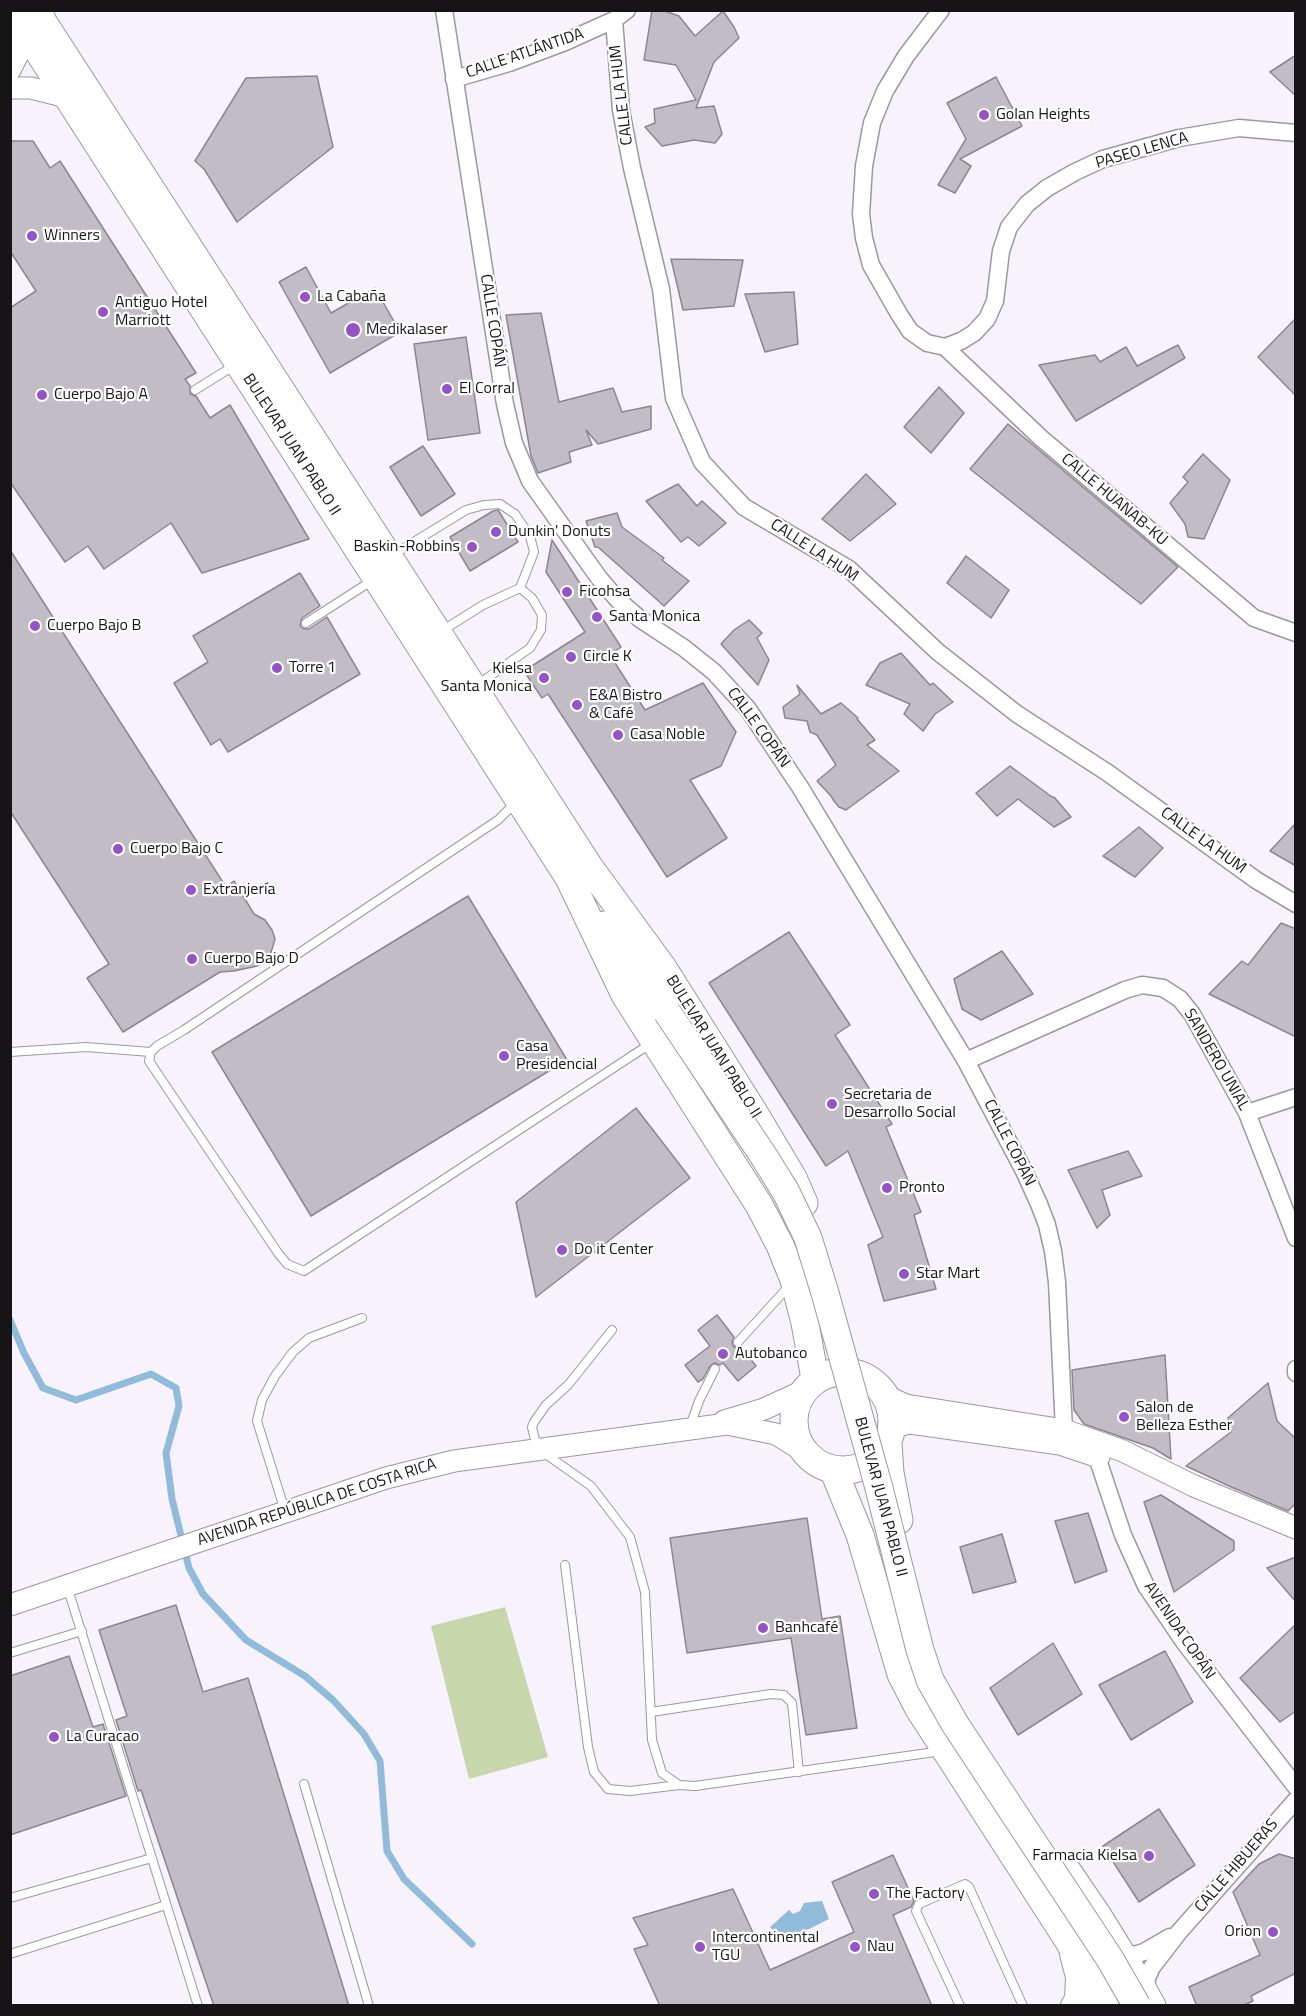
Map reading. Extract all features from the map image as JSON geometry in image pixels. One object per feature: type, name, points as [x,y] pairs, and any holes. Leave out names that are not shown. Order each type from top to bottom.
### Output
[{"type":"main road","name":"BULEVAR JUAN PABLO II","points":[[20,17],[67,97],[238,363],[383,568],[439,633],[474,687],[579,873],[645,980],[764,1155],[786,1192],[808,1238],[825,1293],[930,1680],[956,1724],[1110,1959],[1145,2002]]},
{"type":"main road","name":"BULEVAR JUAN PABLO II","points":[[20,17],[50,32],[383,568],[518,800],[663,968],[753,1111],[793,1178],[818,1233],[862,1375]]},
{"type":"main road","name":"BULEVAR JUAN PABLO II","points":[[579,873],[625,995],[759,1205],[780,1245],[794,1280],[806,1323],[809,1385]]},
{"type":"main road","points":[[846,1371],[862,1375],[876,1383],[886,1396],[892,1411],[890,1435],[878,1456],[865,1466],[849,1470],[833,1469],[818,1463],[805,1452],[797,1438],[794,1422],[796,1406],[809,1385],[830,1372],[846,1371]]},
{"type":"main road","name":"BULEVAR JUAN PABLO II","points":[[890,1435],[894,1495],[917,1597],[935,1662],[948,1690],[981,1746],[1120,1951],[1145,2002]]},
{"type":"main road","name":"BULEVAR JUAN PABLO II","points":[[833,1469],[860,1535],[902,1674],[919,1709],[1068,1940],[1105,2006]]},
{"type":"main road","points":[[1068,1940],[1078,1977],[1077,1999],[1073,2006]]},
{"type":"street","name":"CALLE COPÁN","points":[[444,10],[504,404],[514,442],[530,481],[599,578],[618,600],[640,619],[684,648],[714,672],[748,709],[800,787],[966,1061],[1028,1179],[1047,1225],[1058,1282],[1064,1430]]},
{"type":"street","points":[[941,10],[906,56],[885,91],[872,123],[864,166],[861,214],[871,265],[899,314],[910,331],[927,343],[945,347]]},
{"type":"street","name":"CALLE ATLÁNTIDA","points":[[454,79],[509,63],[565,42],[621,15]]},
{"type":"street","name":"CALLE LA HUM","points":[[621,15],[621,110],[632,168],[661,289],[674,398],[702,462],[744,507],[849,569],[938,652],[1017,714],[1108,773],[1256,880],[1296,904]]},
{"type":"street","points":[[10,70],[17,56],[20,17]]},
{"type":"street","points":[[10,88],[31,88],[67,97]]},
{"type":"street","name":"PASEO LENCA","points":[[945,347],[974,333],[987,319],[995,301],[1001,251],[1009,227],[1027,204],[1047,188],[1103,159],[1179,138],[1239,128],[1296,133]]},
{"type":"street","name":"CALLE HUANAB-KU","points":[[945,347],[1041,438],[1254,618],[1296,633]]},
{"type":"street","name":"SANDERO UNIAL","points":[[966,1061],[1125,990],[1142,986],[1163,988],[1180,999],[1192,1014],[1247,1113],[1296,1238]]},
{"type":"street","points":[[1247,1113],[1296,1097]]},
{"type":"street","name":"AVENIDA REPÚBLICA DE COSTA RICA","points":[[696,1428],[756,1412],[809,1385]]},
{"type":"street","points":[[886,1396],[906,1405],[1064,1430],[1123,1451],[1194,1486],[1296,1528]]},
{"type":"street","points":[[890,1435],[910,1423],[1060,1444],[1194,1486]]},
{"type":"street","name":"AVENIDA REPÚBLICA DE COSTA RICA","points":[[10,1605],[386,1478],[443,1464],[537,1448],[727,1424],[776,1434],[805,1452]]},
{"type":"street","name":"AVENIDA COPÁN","points":[[1096,1457],[1124,1535],[1146,1586],[1211,1679],[1296,1788]]},
{"type":"street","name":"CALLE HIBUERAS","points":[[1179,1932],[1296,1800]]},
{"type":"street","points":[[1145,2002],[1147,1978],[1152,1967],[1179,1932]]},
{"type":"street","points":[[1120,1951],[1134,1954],[1144,1952],[1179,1932]]},
{"type":"lane","points":[[195,390],[238,363]]},
{"type":"lane","points":[[306,623],[466,510],[500,504],[515,514],[530,536],[534,552],[520,588],[483,605],[439,633]]},
{"type":"lane","points":[[474,687],[530,648],[542,630],[542,615],[532,598],[520,588]]},
{"type":"lane","points":[[518,800],[498,820],[157,1046],[151,1052],[149,1061],[278,1253],[287,1264],[304,1271],[654,1041]]},
{"type":"lane","points":[[10,1052],[86,1047],[151,1052]]},
{"type":"lane","points":[[738,1342],[794,1280]]},
{"type":"lane","points":[[285,1512],[257,1421],[262,1400],[275,1376],[293,1352],[309,1338],[362,1318]]},
{"type":"lane","points":[[612,1330],[568,1385],[546,1405],[532,1427],[537,1448],[591,1486],[630,1537],[645,1592],[652,1740],[662,1773],[679,1785]]},
{"type":"lane","points":[[696,1428],[699,1401],[715,1369]]},
{"type":"lane","points":[[565,1565],[588,1748],[594,1772],[608,1789],[630,1791],[679,1785],[695,1786],[945,1750]]},
{"type":"lane","points":[[67,1586],[198,2006]]},
{"type":"lane","points":[[10,1653],[82,1631]]},
{"type":"lane","points":[[651,1712],[771,1694],[784,1695],[792,1703],[799,1772]]},
{"type":"lane","points":[[304,1784],[369,2006]]},
{"type":"lane","points":[[10,1898],[152,1858]]},
{"type":"lane","points":[[960,2006],[916,1911],[919,1904],[965,1884],[969,1887],[1023,2006]]},
{"type":"lane","points":[[10,1954],[166,1905]]},
{"type":"green space","points":[[505,1607],[548,1757],[469,1779],[431,1626]]},
{"type":"water","points":[[822,1901],[829,1919],[809,1929],[778,1938],[770,1927],[789,1910],[793,1914],[800,1911],[804,1903]]},
{"type":"building","points":[[652,10],[662,10],[679,16],[695,36],[723,11],[734,27],[739,38],[714,62],[696,108],[714,106],[722,134],[715,143],[694,140],[662,146],[645,127],[655,123],[654,109],[696,100],[676,65],[644,60]]},
{"type":"building","points":[[1296,55],[1296,96],[1270,72]]},
{"type":"building","points":[[317,76],[333,147],[237,222],[204,169],[195,161],[246,78]]},
{"type":"building","name":"Golan Heights","points":[[996,77],[1022,126],[960,159],[971,166],[955,193],[938,185],[966,139],[947,103]]},
{"type":"building","points":[[10,141],[33,141],[50,168],[60,161],[196,373],[185,379],[190,386],[190,394],[196,396],[210,418],[230,405],[309,539],[202,573],[171,523],[104,569],[88,546],[65,562],[10,482],[10,308],[36,291],[10,251]]},
{"type":"building","points":[[671,259],[743,260],[734,306],[683,310]]},
{"type":"building","name":"Medikalaser","points":[[306,267],[331,313],[375,288],[400,332],[330,373],[279,282]]},
{"type":"building","points":[[794,292],[798,344],[765,352],[745,294]]},
{"type":"building","points":[[541,313],[559,402],[613,388],[622,412],[651,406],[651,429],[598,444],[586,430],[592,445],[569,452],[571,462],[538,473],[531,456],[506,315]]},
{"type":"building","points":[[1296,318],[1296,396],[1258,357]]},
{"type":"building","name":"El Corral","points":[[466,337],[480,433],[428,440],[414,344]]},
{"type":"building","points":[[1178,345],[1185,358],[1076,421],[1039,365],[1095,355],[1100,362],[1126,347],[1137,366]]},
{"type":"building","points":[[939,387],[964,413],[931,453],[904,427]]},
{"type":"building","points":[[1008,424],[1178,567],[1141,604],[970,469]]},
{"type":"building","points":[[423,446],[455,494],[421,516],[390,467]]},
{"type":"building","points":[[1203,454],[1230,480],[1204,539],[1188,537],[1185,524],[1170,503],[1188,482],[1183,477]]},
{"type":"building","points":[[866,474],[896,504],[850,541],[822,519]]},
{"type":"building","points":[[678,484],[697,506],[702,501],[726,523],[699,546],[688,537],[681,542],[646,501]]},
{"type":"building","points":[[498,510],[518,542],[470,571],[450,537]]},
{"type":"building","points":[[617,513],[622,527],[664,558],[662,560],[689,581],[664,606],[598,547],[595,547],[586,521]]},
{"type":"building","points":[[552,540],[621,647],[610,655],[645,710],[703,683],[736,732],[721,766],[690,780],[727,838],[667,877],[548,694],[542,698],[524,671],[585,632],[546,572]]},
{"type":"building","points":[[10,550],[226,887],[234,881],[254,914],[265,920],[275,939],[270,956],[265,962],[257,966],[220,972],[123,1032],[87,978],[109,964],[10,811]]},
{"type":"building","points":[[966,556],[1009,590],[991,618],[947,583]]},
{"type":"building","name":"Torre 1","points":[[300,573],[320,606],[302,618],[300,626],[309,629],[327,617],[360,674],[228,752],[220,739],[211,745],[174,683],[208,662],[193,636]]},
{"type":"building","points":[[749,620],[762,633],[757,638],[769,660],[758,685],[721,644],[734,630]]},
{"type":"building","points":[[901,653],[930,685],[933,683],[953,702],[935,714],[923,731],[904,714],[910,704],[866,685],[880,663]]},
{"type":"building","points":[[797,685],[821,714],[841,703],[858,718],[875,740],[867,745],[899,771],[846,810],[839,807],[817,781],[836,765],[817,735],[810,732],[807,721],[785,718],[783,707],[800,694]]},
{"type":"building","points":[[1010,766],[1054,797],[1071,817],[1054,827],[1018,799],[997,816],[976,793]]},
{"type":"building","points":[[1296,823],[1296,866],[1270,851]]},
{"type":"building","points":[[1139,827],[1163,848],[1135,877],[1103,856]]},
{"type":"building","name":"Casa Presidencial","points":[[468,896],[567,1060],[311,1216],[212,1052]]},
{"type":"building","points":[[1281,923],[1296,929],[1296,1037],[1209,994],[1242,961],[1248,965]]},
{"type":"building","points":[[789,932],[850,1025],[835,1035],[892,1124],[886,1127],[921,1212],[914,1215],[936,1289],[884,1301],[868,1245],[883,1237],[848,1151],[826,1166],[709,983]]},
{"type":"building","points":[[1002,951],[1033,994],[981,1020],[962,1009],[954,979]]},
{"type":"building","name":"Do it Center","points":[[636,1108],[690,1178],[536,1297],[516,1202]]},
{"type":"building","points":[[1128,1151],[1142,1176],[1102,1190],[1110,1215],[1097,1228],[1068,1170]]},
{"type":"building","name":"Autobanco","points":[[717,1315],[734,1337],[733,1346],[741,1347],[756,1366],[738,1381],[723,1363],[720,1365],[714,1363],[703,1379],[698,1382],[685,1365],[710,1346],[698,1330]]},
{"type":"building","name":"Salon de Belleza Esther","points":[[1165,1355],[1171,1459],[1153,1448],[1084,1424],[1074,1410],[1072,1370]]},
{"type":"building","points":[[1268,1383],[1277,1421],[1296,1439],[1296,1503],[1288,1511],[1186,1466],[1231,1432],[1228,1418]]},
{"type":"building","points":[[1161,1495],[1234,1541],[1234,1550],[1174,1592],[1144,1502]]},
{"type":"building","points":[[1088,1513],[1107,1571],[1075,1583],[1055,1521]]},
{"type":"building","name":"Banhcafé","points":[[807,1518],[822,1619],[840,1616],[857,1728],[806,1735],[791,1638],[687,1653],[670,1538]]},
{"type":"building","points":[[1002,1534],[1016,1582],[973,1593],[960,1547]]},
{"type":"building","points":[[1296,1557],[1296,1602],[1267,1568]]},
{"type":"building","points":[[176,1605],[203,1692],[248,1678],[349,2006],[214,2006],[141,1790],[138,1791],[116,1720],[127,1716],[99,1630]]},
{"type":"building","points":[[1296,1624],[1296,1711],[1280,1722],[1240,1678]]},
{"type":"building","points":[[1053,1643],[1082,1694],[1018,1735],[990,1688]]},
{"type":"building","points":[[1165,1651],[1193,1702],[1131,1740],[1099,1685]]},
{"type":"building","name":"La Curacao","points":[[69,1656],[93,1727],[103,1724],[126,1796],[10,1835],[10,1676]]},
{"type":"building","name":"Farmacia Kielsa","points":[[1159,1809],[1195,1865],[1139,1902],[1103,1846]]},
{"type":"building","name":"Orion","points":[[1279,1854],[1296,1859],[1296,1973],[1251,1996],[1253,2001],[1242,2006],[1197,2006],[1189,1987],[1260,1955],[1233,1892],[1259,1864]]},
{"type":"building","name":"Intercontinental TGU","points":[[893,1855],[914,1901],[911,1907],[893,1915],[932,2006],[660,2006],[634,1949],[648,1945],[633,1918],[733,1889],[770,1970],[854,1932],[832,1882]]},
{"type":"waterway","points":[[10,1320],[24,1353],[43,1388],[76,1400],[151,1374],[176,1388],[179,1406],[166,1453],[172,1499],[189,1568],[203,1594],[246,1640],[305,1676],[333,1700],[364,1734],[380,1761],[387,1851],[404,1879],[472,1944]]},
{"type":"place","name":"Golan Heights","points":[[984,115]]},
{"type":"place","name":"Winners","points":[[32,236]]},
{"type":"place","name":"La Cabaña","points":[[305,297]]},
{"type":"place","name":"Antiguo Hotel Marriott","points":[[103,312]]},
{"type":"place","name":"Medikalaser","points":[[353,330]]},
{"type":"place","name":"El Corral","points":[[447,389]]},
{"type":"place","name":"Cuerpo Bajo A","points":[[42,395]]},
{"type":"place","name":"Dunkin' Donuts","points":[[496,532]]},
{"type":"place","name":"Baskin-Robbins","points":[[472,547]]},
{"type":"place","name":"Ficohsa","points":[[567,592]]},
{"type":"place","name":"Santa Monica","points":[[597,617]]},
{"type":"place","name":"Cuerpo Bajo B","points":[[35,626]]},
{"type":"place","name":"Circle K","points":[[571,657]]},
{"type":"place","name":"Torre 1","points":[[277,668]]},
{"type":"place","name":"Kielsa Santa Monica","points":[[544,678]]},
{"type":"place","name":"E&A Bistro & Café","points":[[577,705]]},
{"type":"place","name":"Casa Noble","points":[[618,735]]},
{"type":"place","name":"Cuerpo Bajo C","points":[[118,849]]},
{"type":"place","name":"Extranjería","points":[[191,890]]},
{"type":"place","name":"Cuerpo Bajo D","points":[[192,959]]},
{"type":"place","name":"Casa Presidencial","points":[[504,1056]]},
{"type":"place","name":"Secretaria de Desarrollo Social","points":[[832,1104]]},
{"type":"place","name":"Pronto","points":[[887,1188]]},
{"type":"place","name":"Do it Center","points":[[562,1250]]},
{"type":"place","name":"Star Mart","points":[[904,1274]]},
{"type":"place","name":"Autobanco","points":[[723,1354]]},
{"type":"place","name":"Salon de Belleza Esther","points":[[1124,1417]]},
{"type":"place","name":"Banhcafé","points":[[763,1628]]},
{"type":"place","name":"La Curacao","points":[[54,1737]]},
{"type":"place","name":"Farmacia Kielsa","points":[[1149,1856]]},
{"type":"place","name":"The Factory","points":[[874,1894]]},
{"type":"place","name":"Orion","points":[[1273,1932]]},
{"type":"place","name":"Intercontinental TGU","points":[[700,1947]]},
{"type":"place","name":"Nau","points":[[855,1947]]}]
